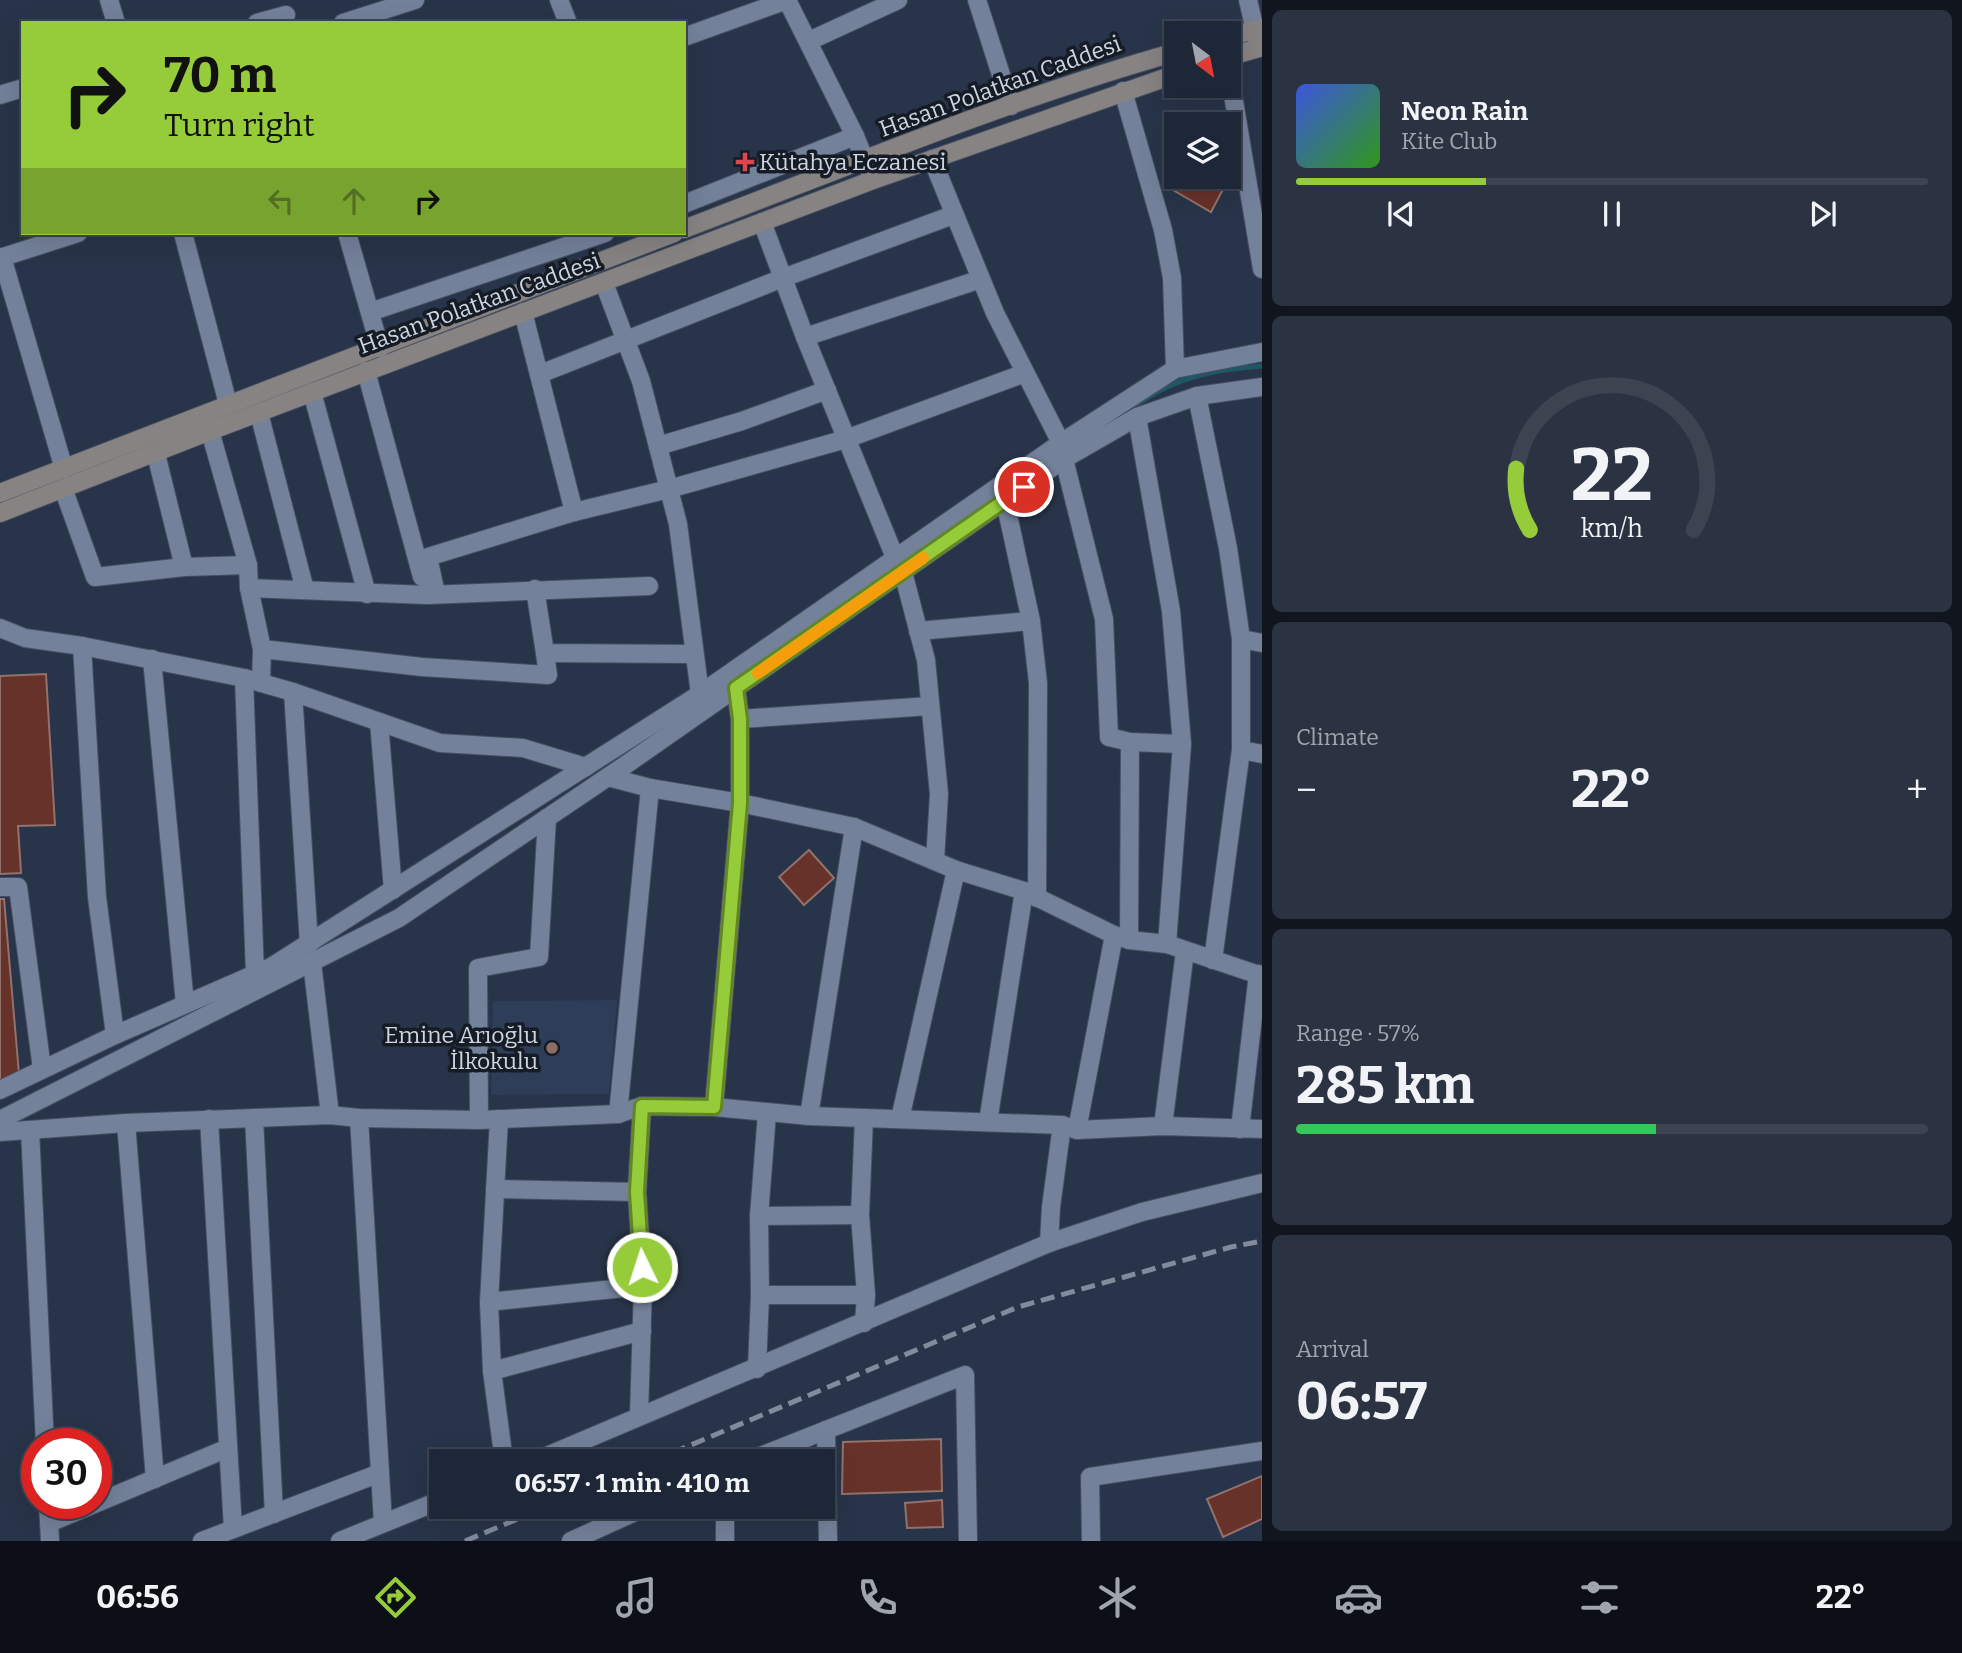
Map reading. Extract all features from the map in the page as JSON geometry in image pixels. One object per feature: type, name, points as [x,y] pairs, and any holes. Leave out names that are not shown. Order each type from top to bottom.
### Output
[{"type":"main road","points":[[1241,34],[1258,29]]},
{"type":"main road","points":[[1241,53],[1261,48]]},
{"type":"main road","name":"Hasan Polatkan Caddesi","points":[[686,228],[1011,106],[1164,55]]},
{"type":"main road","name":"Hasan Polatkan Caddesi","points":[[0,513],[366,371],[873,180],[1164,78]]},
{"type":"main road","name":"Hasan Polatkan Caddesi","points":[[0,493],[669,235]]},
{"type":"street","points":[[109,0],[115,21]]},
{"type":"street","points":[[349,21],[415,0]]},
{"type":"street","points":[[559,0],[567,21]]},
{"type":"street","points":[[686,36],[787,0],[855,136],[873,180]]},
{"type":"street","points":[[976,0],[1011,106]]},
{"type":"street","points":[[1248,0],[1261,48]]},
{"type":"street","points":[[809,41],[894,1]]},
{"type":"street","points":[[263,21],[285,13]]},
{"type":"street","points":[[0,95],[21,90]]},
{"type":"street","points":[[1123,91],[1163,230],[1172,278],[1175,369]]},
{"type":"street","points":[[1234,98],[1262,269]]},
{"type":"street","points":[[686,203],[855,136]]},
{"type":"street","points":[[932,159],[981,279],[1063,451],[1104,619],[1109,737],[1130,742],[1182,744]]},
{"type":"street","points":[[540,374],[783,278],[953,215]]},
{"type":"street","points":[[762,222],[805,337],[899,566],[926,660],[939,794],[935,861]]},
{"type":"street","points":[[64,469],[1,257],[72,235]]},
{"type":"street","points":[[184,235],[228,404]]},
{"type":"street","points":[[348,235],[380,348]]},
{"type":"street","points":[[370,313],[599,235]]},
{"type":"street","points":[[805,337],[981,279]]},
{"type":"street","points":[[604,283],[641,381],[678,524],[700,694]]},
{"type":"street","points":[[523,312],[574,512]]},
{"type":"street","points":[[0,1090],[185,1004],[399,918],[736,688],[899,566],[1175,369],[1262,352]]},
{"type":"street","points":[[366,371],[432,595]]},
{"type":"street","points":[[432,595],[428,557],[574,512],[669,489],[846,439],[1025,373]]},
{"type":"street","points":[[0,1120],[310,953],[393,890],[1004,501],[1063,451],[1137,417],[1197,396],[1262,387]]},
{"type":"street","points":[[658,446],[742,421],[827,390]]},
{"type":"street","points":[[312,392],[367,594]]},
{"type":"street","points":[[1197,396],[1227,548],[1241,639],[1241,750],[1213,960]]},
{"type":"street","points":[[259,413],[305,590]]},
{"type":"street","points":[[1137,417],[1171,611],[1182,744],[1167,944]]},
{"type":"street","points":[[210,431],[248,565],[262,649],[252,681],[255,974]]},
{"type":"street","points":[[156,454],[184,567]]},
{"type":"street","points":[[63,488],[95,577],[184,567],[248,565]]},
{"type":"street","points":[[988,1122],[1030,895],[1038,683],[1031,621],[1004,501]]},
{"type":"street","points":[[250,588],[432,595],[649,586]]},
{"type":"street","points":[[262,649],[422,667],[548,675],[535,589]]},
{"type":"street","points":[[918,631],[1031,621]]},
{"type":"street","points":[[0,628],[25,638],[152,659],[252,681],[293,692],[440,743],[523,748],[586,767]]},
{"type":"street","points":[[1241,639],[1262,643]]},
{"type":"street","points":[[82,646],[97,897],[115,1035]]},
{"type":"street","points":[[545,653],[694,654]]},
{"type":"street","points":[[152,659],[185,1004]]},
{"type":"street","points":[[714,1107],[740,803],[740,719],[736,688]]},
{"type":"street","points":[[293,692],[310,953],[330,1115]]},
{"type":"street","points":[[740,719],[930,706]]},
{"type":"street","points":[[379,722],[393,890]]},
{"type":"street","points":[[1049,1243],[1051,1207],[1121,937],[1130,742]]},
{"type":"street","points":[[1241,750],[1262,754]]},
{"type":"street","points":[[608,777],[650,788],[740,803],[854,827],[956,870],[1030,895],[1121,937],[1167,944],[1260,975],[1240,1129]]},
{"type":"street","points":[[618,1114],[650,788]]},
{"type":"street","points":[[479,1120],[478,968],[539,957],[547,818]]},
{"type":"street","points":[[809,1116],[854,827]]},
{"type":"street","points":[[900,1119],[956,870]]},
{"type":"street","points":[[0,887],[18,887],[42,1069]]},
{"type":"street","points":[[1163,1126],[1185,951]]},
{"type":"street","points":[[639,1415],[643,1286],[637,1192],[642,1106]]},
{"type":"street","points":[[0,1132],[126,1123],[330,1115],[479,1120],[618,1114],[642,1106],[714,1107],[809,1116],[1070,1127],[1262,1129]]},
{"type":"street","points":[[757,1369],[759,1216],[767,1113]]},
{"type":"street","points":[[254,1118],[274,1514]]},
{"type":"street","points":[[359,1118],[383,1523]]},
{"type":"street","points":[[864,1118],[860,1215],[866,1295],[864,1323]]},
{"type":"street","points":[[209,1119],[233,1529]]},
{"type":"street","points":[[499,1119],[489,1303],[492,1371],[502,1449]]},
{"type":"street","points":[[126,1123],[155,1479]]},
{"type":"street","points":[[30,1130],[44,1428]]},
{"type":"street","points":[[562,1449],[639,1415],[757,1369],[1049,1243],[1142,1212],[1262,1183]]},
{"type":"street","points":[[495,1189],[637,1192]]},
{"type":"street","points":[[759,1216],[860,1215]]},
{"type":"street","points":[[489,1303],[643,1286]]},
{"type":"street","points":[[760,1295],[866,1295]]},
{"type":"street","points":[[492,1371],[642,1331]]},
{"type":"street","points":[[778,1449],[965,1375],[966,1539]]},
{"type":"street","points":[[825,1430],[828,1541]]},
{"type":"street","points":[[50,1532],[155,1479],[228,1448]]},
{"type":"street","points":[[1091,1541],[1090,1477],[1262,1451]]},
{"type":"street","points":[[202,1541],[380,1474]]},
{"type":"street","points":[[340,1541],[429,1505]]},
{"type":"street","points":[[571,1541],[620,1519]]},
{"type":"street","points":[[725,1519],[725,1541]]},
{"type":"shaded area","name":"Emine Arıoğlu İlkokulu","points":[[617,1000],[609,1094],[491,1095],[493,1001]]},
{"type":"building","points":[[1171,189],[1223,189],[1211,212]]},
{"type":"building","points":[[46,674],[55,825],[18,826],[21,873],[0,874],[0,676]]},
{"type":"building","points":[[809,850],[834,878],[804,905],[779,877]]},
{"type":"building","points":[[0,899],[4,899],[19,1074],[0,1081]]},
{"type":"building","points":[[941,1439],[942,1491],[842,1494],[843,1442]]},
{"type":"building","points":[[1262,1476],[1262,1519],[1223,1537],[1207,1499]]},
{"type":"building","points":[[942,1500],[943,1527],[907,1528],[905,1503]]},
{"type":"waterway","points":[[1118,416],[1173,384],[1223,370],[1262,366]]},
{"type":"railway","points":[[681,1449],[1018,1307],[1231,1247],[1262,1241]]},
{"type":"railway","points":[[465,1541],[517,1519]]},
{"type":"slow traffic","points":[[758,673],[923,558]]},
{"type":"place","name":"Kütahya Eczanesi","points":[[745,162]]},
{"type":"place","name":"Emine Arıoğlu İlkokulu","points":[[552,1048]]},
{"type":"route","points":[[642,1267],[637,1192],[642,1106],[714,1107],[740,803],[740,719],[736,688],[1024,487]]}]
